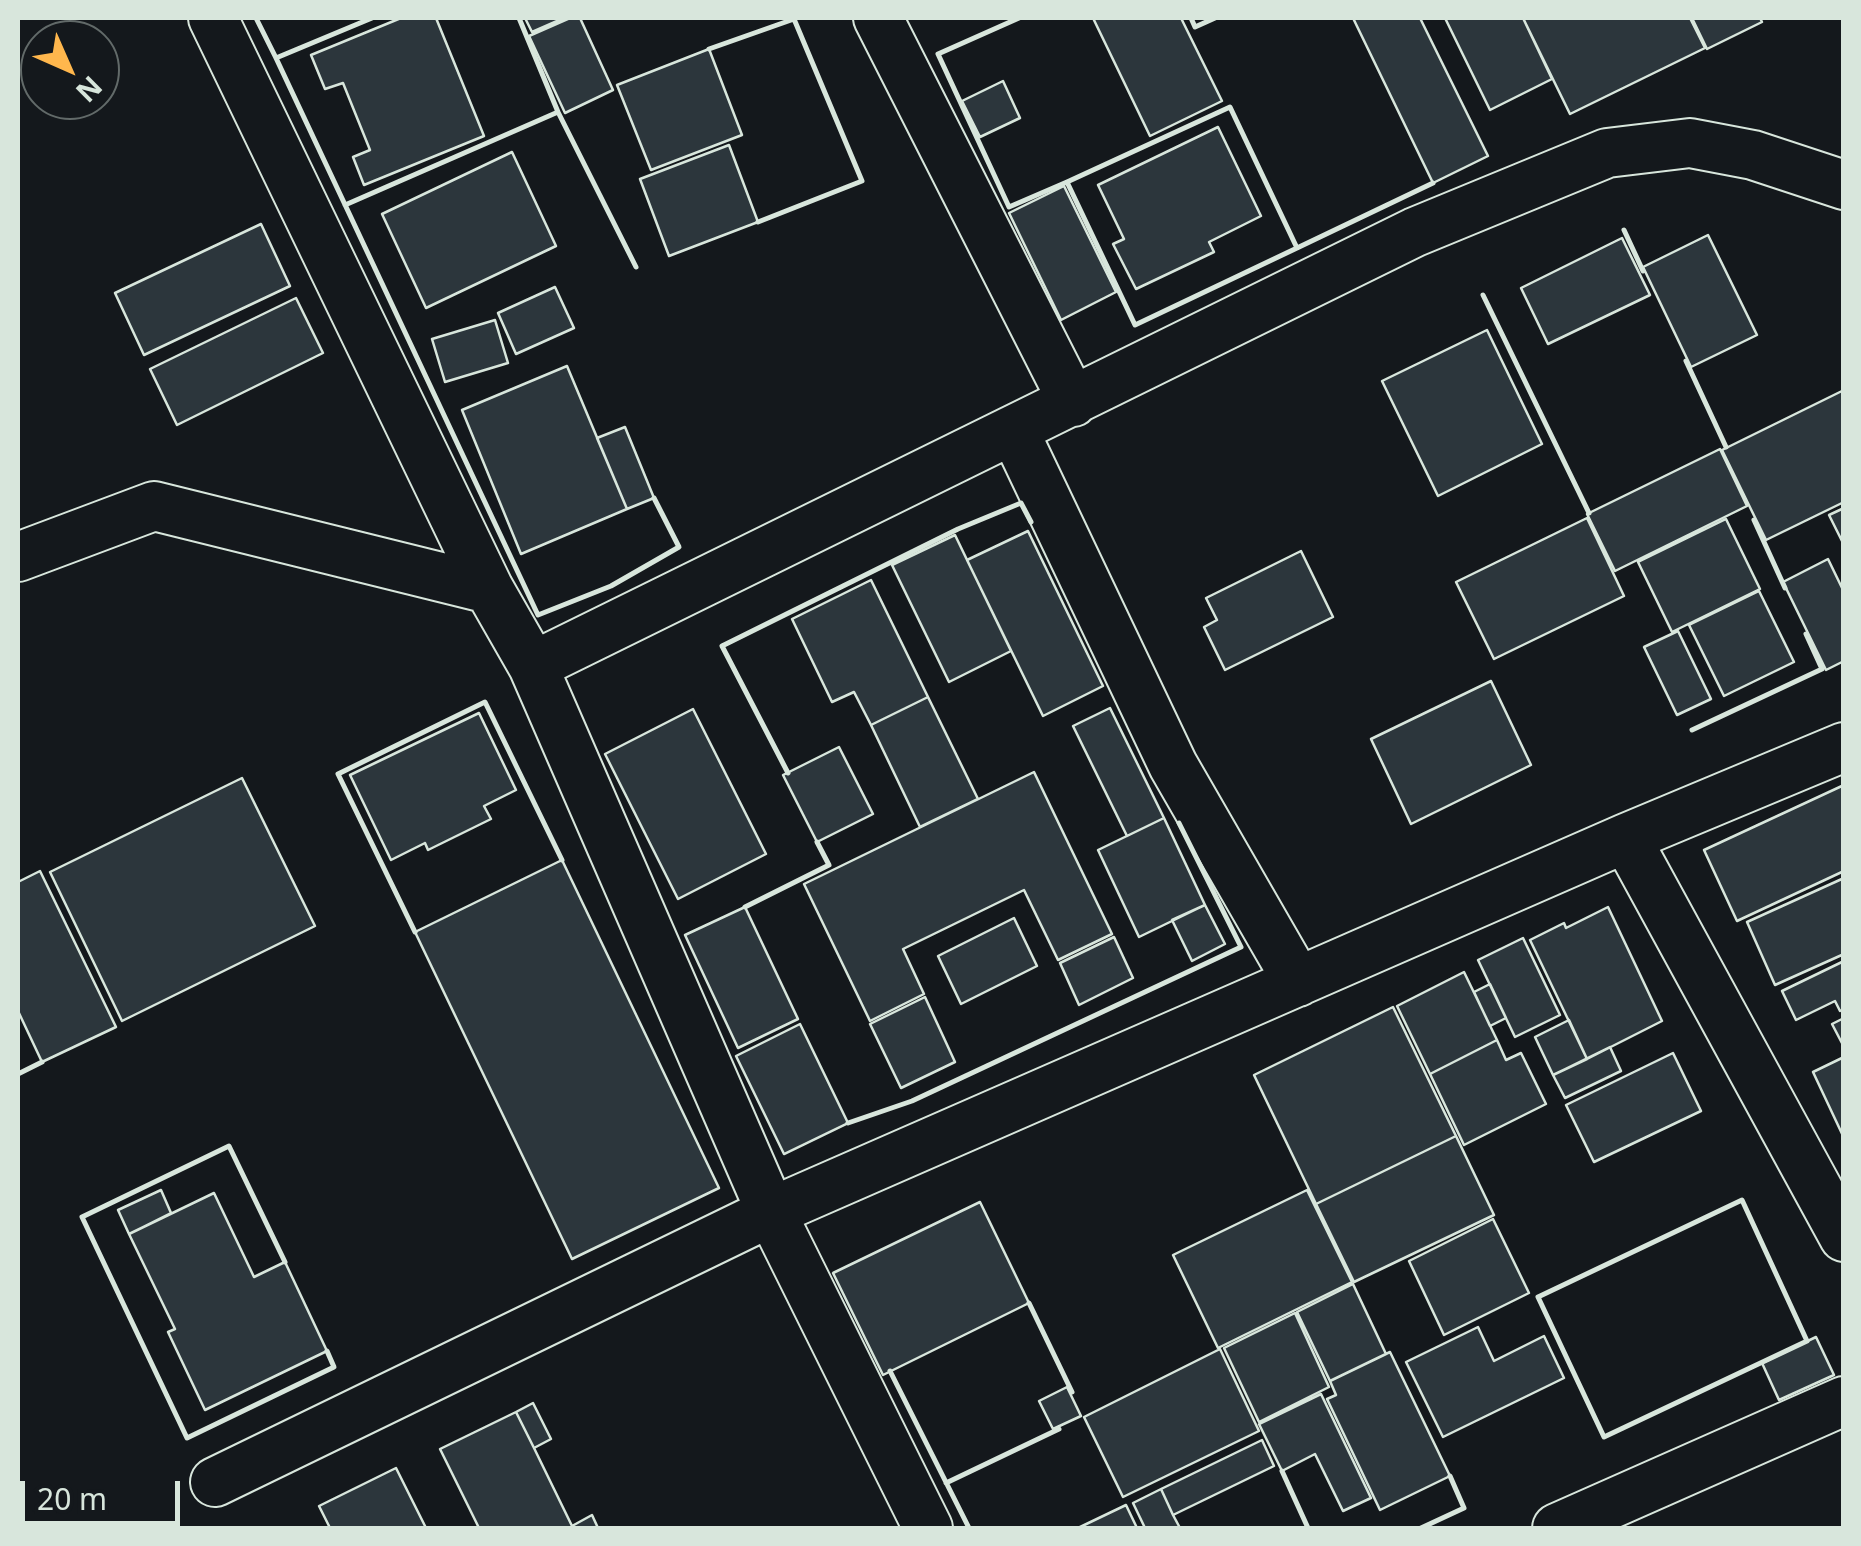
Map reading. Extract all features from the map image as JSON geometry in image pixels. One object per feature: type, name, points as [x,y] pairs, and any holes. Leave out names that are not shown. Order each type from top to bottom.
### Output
[{"type":"street","points":[[213,18],[489,589],[533,666],[771,1212],[928,1528]]},
{"type":"street","points":[[878,18],[1073,402]]},
{"type":"street","points":[[533,666],[1416,232],[1607,153],[1690,143],[1752,155],[1844,185]]},
{"type":"street","points":[[1014,431],[1172,765],[1298,982]]},
{"type":"street","points":[[18,557],[154,506],[489,589]]},
{"type":"street","points":[[214,1482],[771,1212],[1626,838],[1844,747]]},
{"type":"street","points":[[1626,838],[1844,1238]]},
{"type":"street","points":[[1557,1528],[1844,1401]]},
{"type":"building","points":[[401,18],[436,18],[484,136],[364,185],[353,157],[370,150],[343,83],[325,89],[311,55]]},
{"type":"building","points":[[525,18],[564,18],[532,32]]},
{"type":"building","points":[[570,18],[580,18],[613,90],[565,113],[529,36]]},
{"type":"building","points":[[1093,18],[1181,18],[1222,101],[1150,136]]},
{"type":"building","points":[[1353,18],[1420,18],[1488,156],[1433,183]]},
{"type":"building","points":[[1445,18],[1523,18],[1552,79],[1490,110]]},
{"type":"building","points":[[1523,18],[1690,18],[1705,48],[1570,114]]},
{"type":"building","points":[[1692,18],[1760,18],[1762,22],[1707,49]]},
{"type":"building","points":[[709,49],[742,135],[651,170],[617,85]]},
{"type":"building","points":[[1003,81],[1020,118],[980,137],[962,101]]},
{"type":"building","points":[[1218,127],[1261,216],[1209,242],[1214,252],[1136,289],[1113,244],[1124,239],[1098,185]]},
{"type":"building","points":[[729,145],[758,222],[669,256],[640,179]]},
{"type":"building","points":[[512,152],[556,246],[426,308],[382,214]]},
{"type":"building","points":[[1064,186],[1116,292],[1061,320],[1009,213]]},
{"type":"building","points":[[261,224],[290,286],[144,355],[115,293]]},
{"type":"building","points":[[1708,235],[1757,335],[1691,367],[1643,267]]},
{"type":"building","points":[[1622,238],[1650,295],[1548,344],[1521,288]]},
{"type":"building","points":[[555,287],[574,328],[516,354],[498,313]]},
{"type":"building","points":[[296,298],[323,353],[177,425],[150,369]]},
{"type":"building","points":[[495,320],[508,363],[445,382],[432,339]]},
{"type":"building","points":[[1487,330],[1542,444],[1438,496],[1382,381]]},
{"type":"building","points":[[567,366],[627,509],[521,554],[462,410]]},
{"type":"building","points":[[1844,390],[1844,502],[1766,540],[1722,450]]},
{"type":"building","points":[[625,427],[654,498],[627,509],[597,438]]},
{"type":"building","points":[[1720,449],[1747,506],[1615,571],[1587,514]]},
{"type":"building","points":[[1844,508],[1844,545],[1829,515]]},
{"type":"building","points":[[1587,518],[1624,596],[1494,659],[1456,582]]},
{"type":"building","points":[[1726,519],[1760,589],[1672,632],[1638,562]]},
{"type":"building","points":[[1028,531],[1103,686],[1043,716],[967,560]]},
{"type":"building","points":[[955,535],[1011,651],[949,682],[892,565]]},
{"type":"building","points":[[1301,551],[1333,617],[1225,670],[1204,627],[1217,620],[1206,598]]},
{"type":"building","points":[[1828,559],[1844,592],[1844,661],[1826,670],[1783,582]]},
{"type":"building","points":[[871,580],[928,697],[871,725],[854,692],[832,702],[792,619]]},
{"type":"building","points":[[1759,591],[1794,662],[1724,696],[1689,625]]},
{"type":"building","points":[[1678,631],[1711,699],[1677,715],[1644,647]]},
{"type":"building","points":[[1491,681],[1531,765],[1411,824],[1371,739]]},
{"type":"building","points":[[928,697],[978,799],[920,827],[871,725]]},
{"type":"building","points":[[1110,708],[1164,818],[1127,836],[1073,726]]},
{"type":"building","points":[[693,709],[766,854],[678,899],[605,754]]},
{"type":"building","points":[[479,713],[516,790],[484,806],[491,819],[428,850],[425,843],[391,860],[350,775]]},
{"type":"building","points":[[839,747],[873,814],[817,842],[783,775]]},
{"type":"building","points":[[1034,772],[1112,934],[1058,960],[1024,890],[903,949],[924,994],[870,1021],[804,884]]},
{"type":"building","points":[[242,778],[315,926],[122,1021],[50,872]]},
{"type":"building","points":[[1844,785],[1844,871],[1737,921],[1704,850]]},
{"type":"building","points":[[1164,818],[1205,905],[1139,937],[1098,850]]},
{"type":"building","points":[[562,860],[719,1188],[572,1259],[415,932]]},
{"type":"building","points":[[40,871],[116,1027],[42,1062],[18,1011],[18,882]]},
{"type":"building","points":[[1844,878],[1844,954],[1775,985],[1747,922]]},
{"type":"building","points":[[1205,905],[1225,944],[1192,961],[1172,920]]},
{"type":"building","points":[[745,907],[798,1019],[738,1048],[685,935]]},
{"type":"building","points":[[1608,907],[1662,1021],[1587,1059],[1530,940]]},
{"type":"building","points":[[1014,918],[1037,966],[961,1004],[938,956]]},
{"type":"building","points":[[1114,937],[1133,978],[1079,1005],[1060,963]]},
{"type":"building","points":[[1523,938],[1560,1015],[1515,1037],[1478,960]]},
{"type":"building","points":[[1844,961],[1844,1009],[1840,1011],[1835,1001],[1796,1020],[1782,991]]},
{"type":"building","points":[[1464,972],[1497,1040],[1430,1074],[1397,1006]]},
{"type":"building","points":[[1490,984],[1506,1018],[1490,1026],[1474,992]]},
{"type":"building","points":[[925,997],[955,1062],[901,1088],[870,1024]]},
{"type":"building","points":[[1393,1007],[1456,1136],[1316,1204],[1254,1075]]},
{"type":"building","points":[[1844,1018],[1844,1047],[1832,1024]]},
{"type":"building","points":[[1569,1020],[1587,1059],[1553,1075],[1535,1037]]},
{"type":"building","points":[[800,1024],[848,1123],[784,1154],[736,1056]]},
{"type":"building","points":[[1497,1040],[1506,1060],[1521,1053],[1546,1104],[1464,1145],[1430,1074]]},
{"type":"building","points":[[1610,1047],[1621,1071],[1565,1098],[1553,1075]]},
{"type":"building","points":[[1673,1053],[1701,1111],[1594,1162],[1566,1105]]},
{"type":"building","points":[[1844,1057],[1844,1138],[1813,1072]]},
{"type":"building","points":[[1456,1136],[1494,1215],[1354,1282],[1316,1204]]},
{"type":"building","points":[[161,1190],[171,1213],[129,1234],[118,1210]]},
{"type":"building","points":[[1307,1190],[1352,1282],[1218,1348],[1173,1255]]},
{"type":"building","points":[[214,1193],[254,1277],[285,1262],[327,1351],[205,1410],[168,1332],[175,1329],[129,1234]]},
{"type":"building","points":[[980,1202],[1029,1303],[883,1375],[833,1273]]},
{"type":"building","points":[[1493,1219],[1529,1293],[1444,1335],[1409,1261]]},
{"type":"building","points":[[1353,1284],[1386,1354],[1330,1381],[1297,1312]]},
{"type":"building","points":[[1295,1313],[1329,1387],[1259,1422],[1224,1348]]},
{"type":"building","points":[[1478,1327],[1494,1361],[1544,1336],[1564,1378],[1443,1437],[1406,1362]]},
{"type":"building","points":[[1816,1337],[1834,1375],[1779,1400],[1762,1363]]},
{"type":"building","points":[[1220,1349],[1259,1431],[1123,1497],[1084,1417]]},
{"type":"building","points":[[1390,1352],[1450,1476],[1380,1510],[1327,1399],[1336,1395],[1330,1381]]},
{"type":"building","points":[[1067,1387],[1081,1416],[1053,1429],[1039,1401]]},
{"type":"building","points":[[1321,1394],[1371,1498],[1343,1511],[1315,1454],[1282,1471],[1259,1424]]},
{"type":"building","points":[[533,1403],[551,1439],[534,1448],[516,1412]]},
{"type":"building","points":[[516,1412],[573,1528],[479,1528],[440,1449]]},
{"type":"building","points":[[1262,1440],[1274,1466],[1173,1515],[1161,1489]]},
{"type":"building","points":[[396,1468],[426,1528],[330,1528],[319,1506]]},
{"type":"building","points":[[1161,1489],[1180,1528],[1145,1528],[1133,1503]]},
{"type":"building","points":[[1126,1505],[1137,1528],[1078,1528]]},
{"type":"building","points":[[592,1515],[598,1528],[573,1528],[572,1526]]},
{"type":"wall","points":[[256,18],[276,58]]},
{"type":"wall","points":[[372,18],[276,58],[538,615],[611,586],[679,547],[654,498]]},
{"type":"wall","points":[[345,205],[558,112],[519,18]]},
{"type":"wall","points":[[1019,18],[938,54],[1009,207],[1067,182]]},
{"type":"wall","points":[[1191,18],[1195,27],[1215,18]]},
{"type":"wall","points":[[709,49],[794,19],[862,181],[758,222]]},
{"type":"wall","points":[[1230,107],[1297,248],[1135,325],[1067,182],[1230,107]]},
{"type":"wall","points":[[558,112],[636,267]]},
{"type":"wall","points":[[1297,248],[1433,183]]},
{"type":"wall","points":[[1624,230],[1643,271]]},
{"type":"wall","points":[[1483,295],[1589,513]]},
{"type":"wall","points":[[1686,361],[1726,447]]},
{"type":"wall","points":[[788,773],[722,646],[958,529],[1021,503],[1031,522]]},
{"type":"wall","points":[[1754,520],[1785,588]]},
{"type":"wall","points":[[1692,730],[1822,669],[1806,634]]},
{"type":"wall","points":[[415,932],[338,774],[485,702],[562,860]]},
{"type":"wall","points":[[848,1123],[912,1101],[1241,947],[1179,823]]},
{"type":"wall","points":[[745,907],[829,865],[817,842]]},
{"type":"wall","points":[[18,1074],[42,1062]]},
{"type":"wall","points":[[285,1262],[229,1146],[82,1217],[187,1438],[334,1367],[327,1351]]},
{"type":"wall","points":[[1742,1200],[1807,1341],[1604,1437],[1538,1297],[1742,1200]]},
{"type":"wall","points":[[1029,1303],[1072,1392]]},
{"type":"wall","points":[[890,1371],[969,1528]]},
{"type":"wall","points":[[946,1483],[1059,1429]]},
{"type":"wall","points":[[1282,1471],[1308,1528]]},
{"type":"wall","points":[[1421,1528],[1464,1508],[1450,1476]]}]
